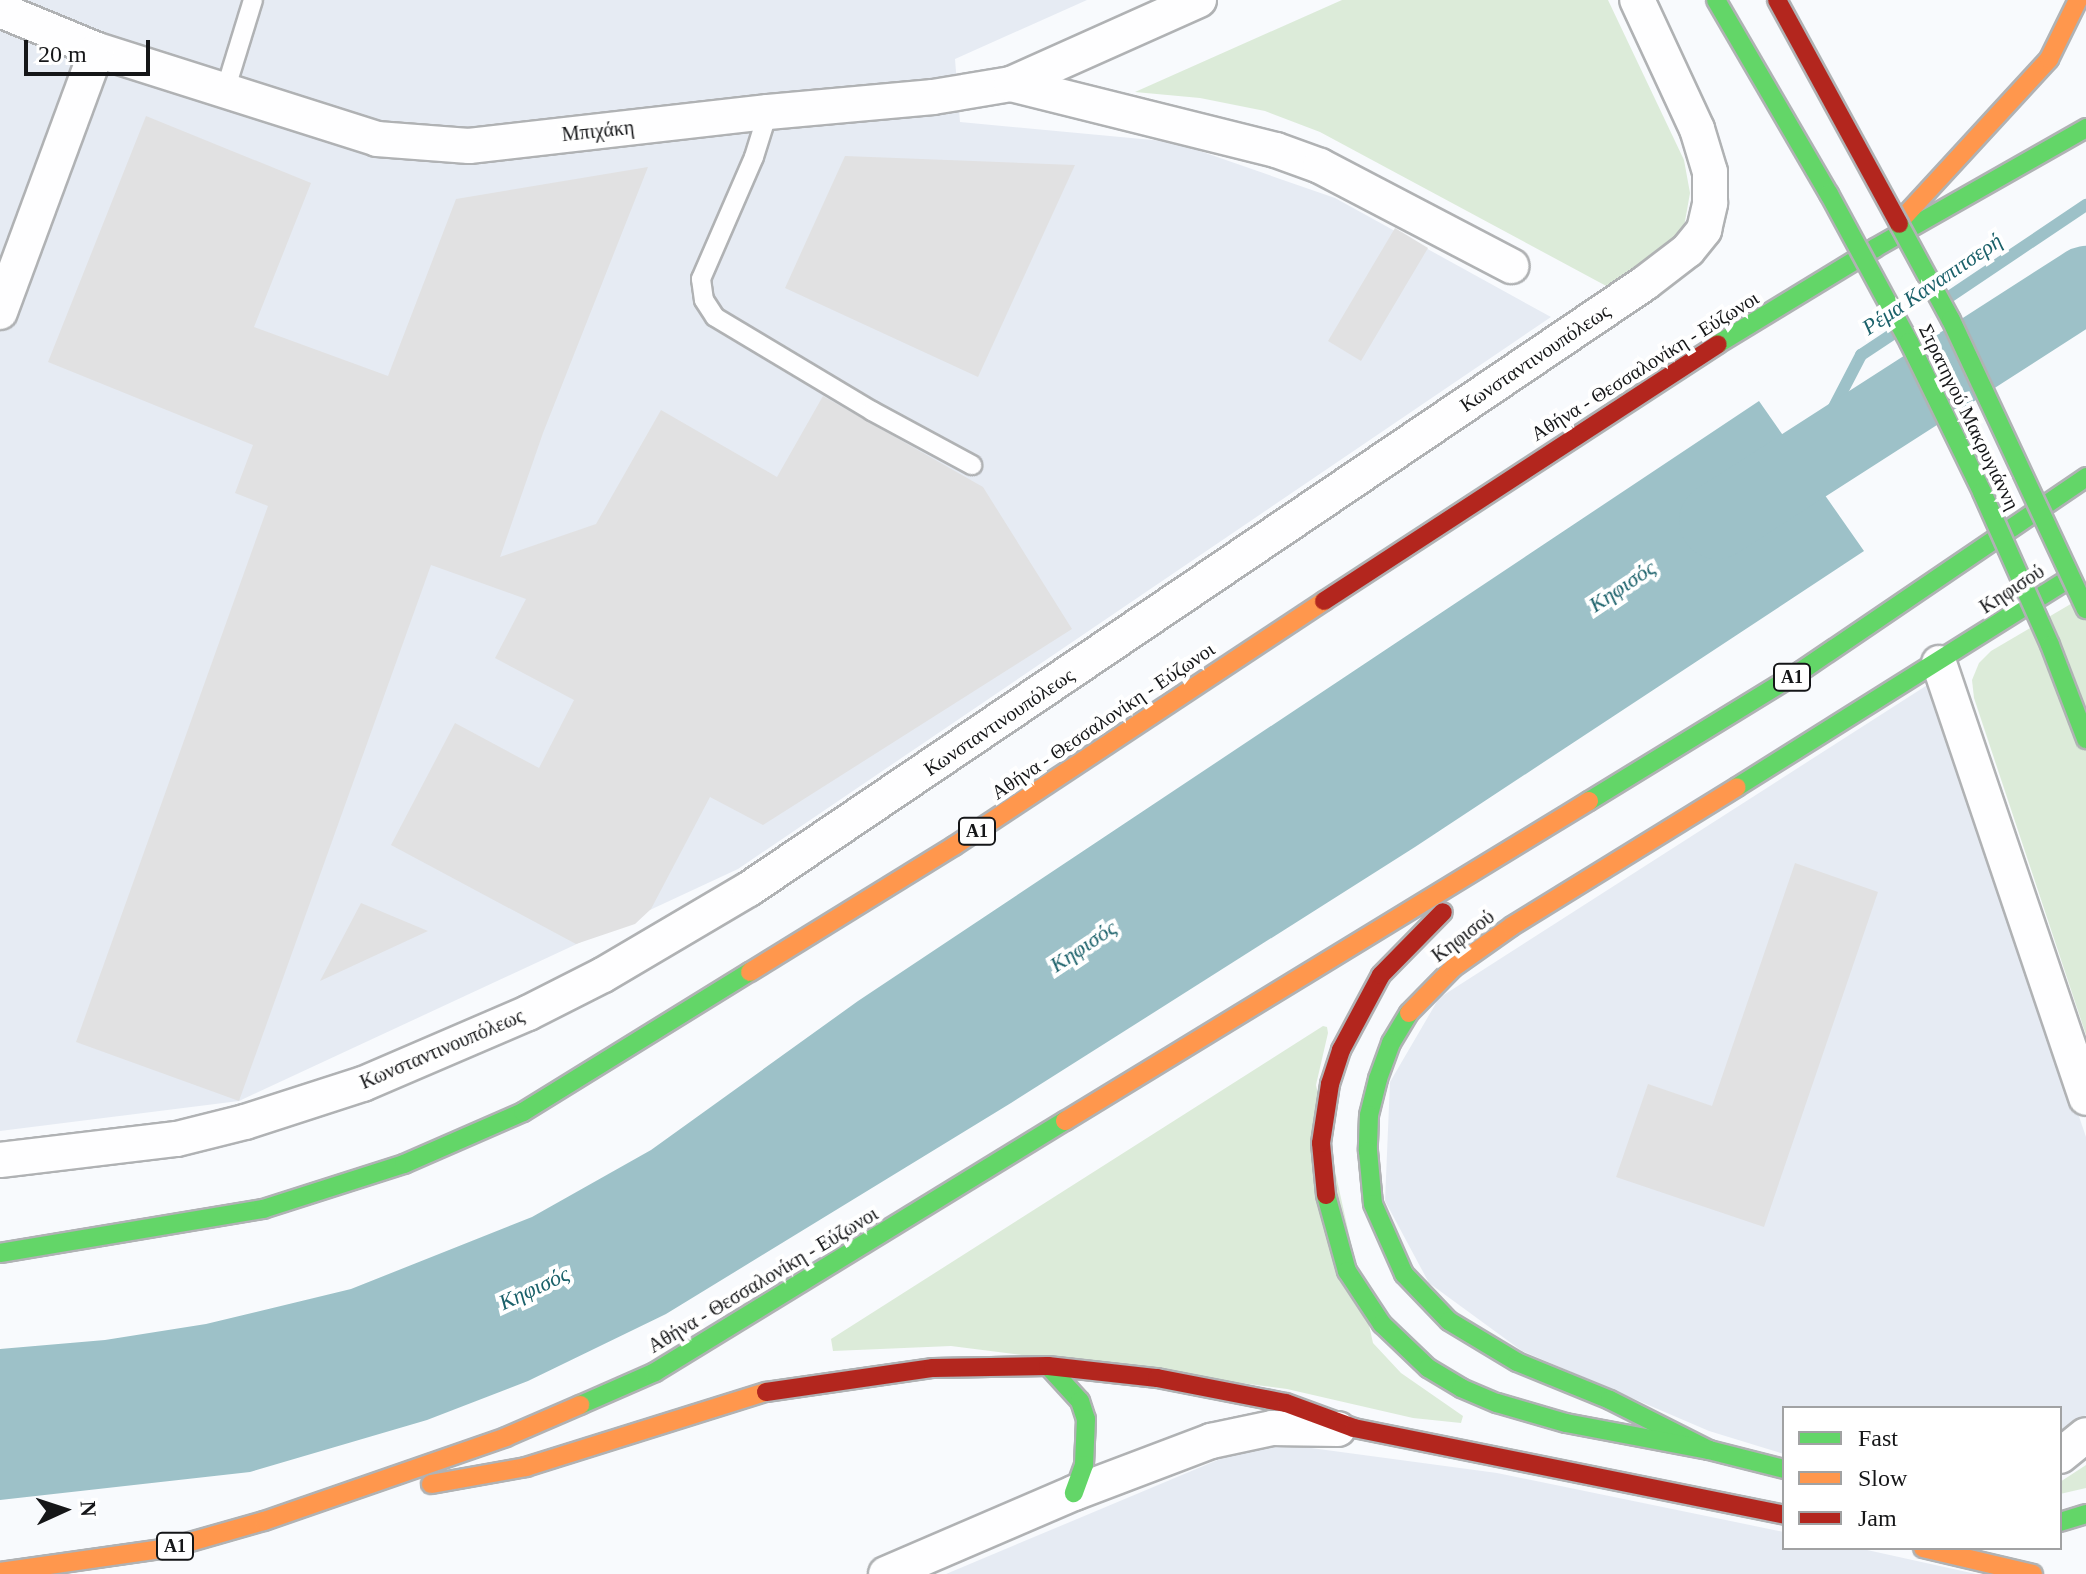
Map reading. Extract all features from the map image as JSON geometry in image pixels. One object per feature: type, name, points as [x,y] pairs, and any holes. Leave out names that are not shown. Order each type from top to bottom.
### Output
[{"type":"main road","name":"Στρατηγού Μακρυγιάννη","points":[[1716,0],[1829,194],[1909,342],[1982,492],[2050,645],[2086,739]]},
{"type":"main road","name":"Στρατηγού Μακρυγιάννη","points":[[1777,0],[1951,320],[2086,609]]},
{"type":"main road","points":[[1875,248],[2040,71],[2071,20],[2078,0]]},
{"type":"main road","name":"Αθήνα - Θεσσαλονίκη - Εύζωνοι","points":[[2,1252],[263,1209],[404,1164],[523,1112],[954,846],[1629,399],[1875,248],[2086,128]]},
{"type":"main road","name":"Αθήνα - Θεσσαλονίκη - Εύζωνοι","points":[[0,1572],[169,1548],[344,1493],[506,1437],[655,1372],[1489,865],[1801,671],[2086,477]]},
{"type":"main road","name":"Κηφισού","points":[[1709,1450],[1610,1400],[1484,1345],[1449,1321],[1404,1274],[1373,1204],[1368,1139],[1378,1079],[1391,1043],[1406,1016],[1453,968],[1512,926],[1939,663],[2086,567]]},
{"type":"main road","points":[[1489,865],[1381,975],[1341,1050],[1324,1110],[1321,1143],[1323,1181],[1333,1230],[1347,1271],[1382,1324],[1428,1368],[1461,1388],[1497,1403],[1566,1423],[1709,1450],[1782,1468]]},
{"type":"main road","points":[[344,1493],[462,1480],[526,1467],[748,1396],[794,1385],[904,1370],[1048,1366],[1222,1389],[1286,1403],[1354,1428],[1629,1481],[1782,1515]]},
{"type":"main road","points":[[1048,1366],[1080,1401],[1086,1419],[1086,1453],[1074,1493]]},
{"type":"main road","points":[[2062,1522],[2086,1514]]},
{"type":"main road","points":[[2062,1523],[2086,1529]]},
{"type":"main road","points":[[1931,1550],[2033,1574]]},
{"type":"street","name":"Μπιχάκη","points":[[0,10],[97,50],[377,139],[422,145],[469,146],[768,112],[933,97],[1011,84],[1199,0]]},
{"type":"street","name":"Κωνσταντινουπόλεως","points":[[0,1160],[177,1139],[245,1122],[363,1084],[528,1013],[603,975],[800,856],[1645,283],[1688,250],[1704,230],[1710,203],[1710,172],[1697,129],[1637,0]]},
{"type":"street","points":[[0,312],[97,50]]},
{"type":"street","points":[[1011,84],[1276,150],[1320,166],[1511,266]]},
{"type":"street","points":[[1939,663],[2086,1098]]},
{"type":"street","points":[[886,1574],[1074,1493],[1198,1445],[1272,1428],[1354,1428]]},
{"type":"street","points":[[2062,1454],[2086,1435]]},
{"type":"lane","points":[[225,91],[253,0]]},
{"type":"lane","points":[[768,112],[754,157],[701,279],[704,300],[715,317],[872,411],[972,465]]},
{"type":"shaded area","points":[[0,0],[1087,0],[955,59],[960,122],[1174,142],[1335,198],[1551,317],[738,869],[239,1101],[0,1131]]},
{"type":"shaded area","points":[[1932,682],[2086,1137],[2086,1415],[2062,1438],[2062,1406],[1782,1406],[1782,1453],[1709,1431],[1522,1351],[1429,1283],[1385,1201],[1390,1082],[1439,998]]},
{"type":"shaded area","points":[[1274,1443],[1497,1473],[1782,1532],[1782,1550],[1867,1550],[1976,1574],[946,1574],[1251,1446]]},
{"type":"green space","points":[[1342,0],[1608,0],[1684,160],[1690,193],[1684,227],[1667,250],[1610,288],[1320,132],[1265,111],[1200,98],[1135,92]]},
{"type":"green space","points":[[2086,595],[2086,1035],[1974,698],[1972,680],[1979,663],[1991,651]]},
{"type":"green space","points":[[1323,1026],[1327,1027],[1328,1033],[1316,1085],[1373,1343],[1401,1373],[1463,1416],[1461,1423],[1413,1418],[1287,1389],[951,1346],[833,1351],[831,1339]]},
{"type":"green space","points":[[2086,1465],[2086,1488],[2062,1494],[2062,1481]]},
{"type":"water","points":[[1759,401],[1864,551],[1415,847],[1011,1103],[666,1314],[528,1381],[427,1420],[250,1472],[0,1500],[0,1349],[105,1340],[206,1324],[351,1289],[532,1217],[651,1150],[858,1001]]},
{"type":"building","points":[[146,116],[311,183],[254,327],[388,376],[456,199],[648,167],[543,433],[500,557],[596,524],[661,410],[777,477],[823,396],[983,487],[1072,629],[763,825],[710,797],[651,909],[635,924],[576,944],[391,845],[455,723],[539,768],[574,700],[495,658],[526,599],[431,565],[239,1101],[76,1042],[268,506],[235,493],[253,445],[48,362]]},
{"type":"building","points":[[845,156],[1075,165],[978,377],[785,288]]},
{"type":"building","points":[[1395,228],[1428,248],[1361,361],[1328,341]]},
{"type":"building","points":[[1795,863],[1878,892],[1764,1227],[1616,1177],[1648,1084],[1712,1106]]},
{"type":"building","points":[[361,903],[428,931],[320,981]]},
{"type":"waterway","name":"Ρέμα Καναπιτσερή","points":[[1946,299],[2086,205]]},
{"type":"waterway","name":"Κηφισός","points":[[1717,521],[2086,284]]},
{"type":"waterway","name":"Ρέμα Καναπιτσερή","points":[[1805,463],[1861,355],[1897,331]]},
{"type":"traffic: fast","points":[[1716,0],[1829,194],[1909,342],[1982,492],[2050,645],[2086,739]]},
{"type":"traffic: fast","points":[[1718,344],[1875,248],[2086,128]]},
{"type":"traffic: fast","points":[[1899,224],[1951,320],[2086,609]]},
{"type":"traffic: fast","points":[[1589,801],[1801,671],[2086,477]]},
{"type":"traffic: fast","points":[[1737,787],[2064,582]]},
{"type":"traffic: fast","points":[[0,1253],[263,1209],[404,1164],[523,1112],[750,972]]},
{"type":"traffic: fast","points":[[1409,1013],[1391,1043],[1378,1079],[1369,1115],[1368,1151],[1373,1204],[1404,1274],[1449,1321],[1517,1362],[1610,1400],[1709,1450],[1782,1468]]},
{"type":"traffic: fast","points":[[580,1405],[655,1372],[1065,1121]]},
{"type":"traffic: fast","points":[[1326,1195],[1347,1271],[1382,1324],[1428,1368],[1461,1388],[1497,1403],[1566,1423],[1709,1450]]},
{"type":"traffic: fast","points":[[1048,1366],[1080,1401],[1086,1419],[1084,1465],[1074,1493]]},
{"type":"traffic: fast","points":[[2062,1521],[2086,1514]]},
{"type":"traffic: slow","points":[[1901,220],[2049,59],[2078,0]]},
{"type":"traffic: slow","points":[[750,972],[954,846],[1324,601]]},
{"type":"traffic: slow","points":[[1409,1013],[1453,968],[1512,926],[1737,787]]},
{"type":"traffic: slow","points":[[1065,1121],[1589,801]]},
{"type":"traffic: slow","points":[[431,1484],[526,1467],[766,1392]]},
{"type":"traffic: slow","points":[[0,1572],[169,1548],[264,1521],[506,1437],[580,1405]]},
{"type":"traffic: slow","points":[[1931,1550],[2033,1574]]},
{"type":"traffic: jam","points":[[1777,0],[1899,224]]},
{"type":"traffic: jam","points":[[1324,601],[1718,344]]},
{"type":"traffic: jam","points":[[1326,1195],[1321,1143],[1330,1084],[1341,1050],[1381,975],[1443,912]]},
{"type":"traffic: jam","points":[[766,1392],[933,1368],[1048,1366],[1157,1378],[1286,1403],[1354,1428]]},
{"type":"traffic: jam","points":[[1354,1428],[1782,1515]]}]
